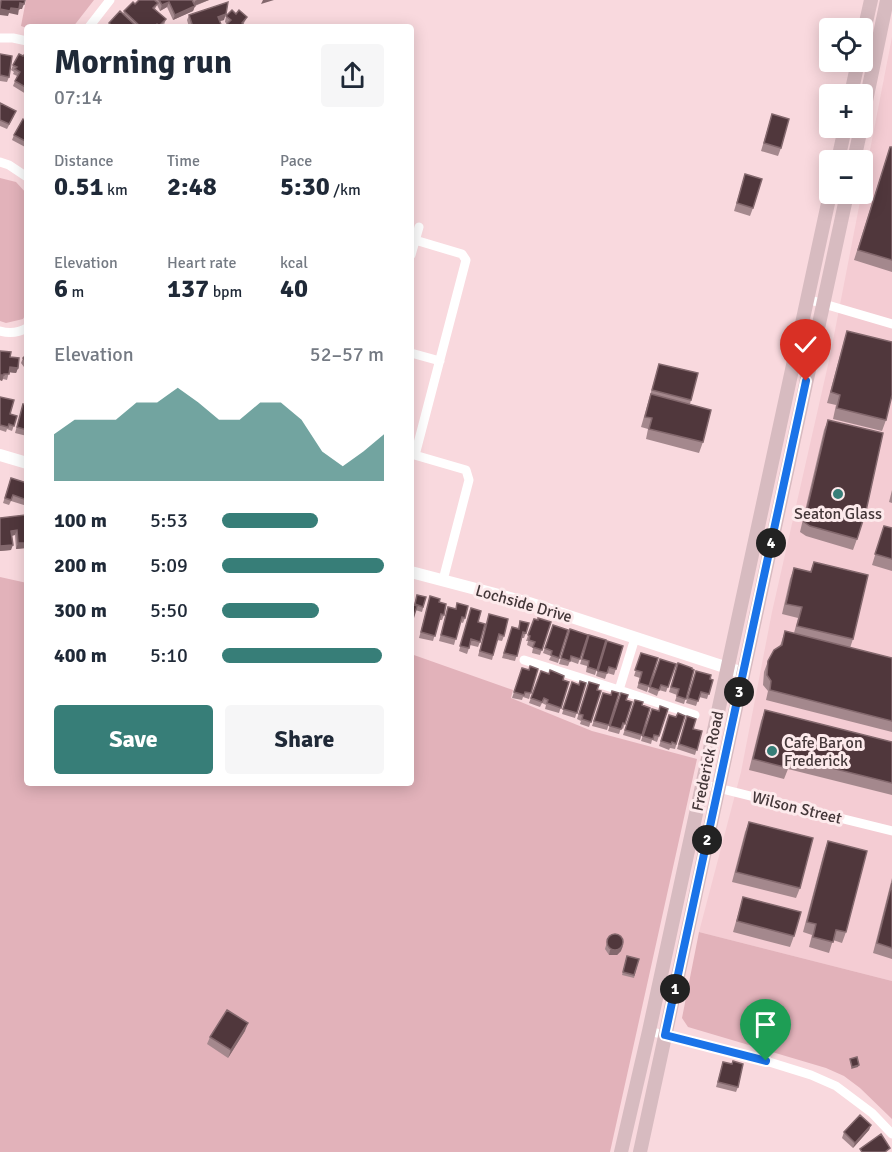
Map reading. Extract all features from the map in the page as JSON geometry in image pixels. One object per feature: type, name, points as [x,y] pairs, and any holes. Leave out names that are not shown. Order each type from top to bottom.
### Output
[{"type":"main road","points":[[867,18],[871,0]]},
{"type":"main road","points":[[870,84],[887,0]]},
{"type":"main road","name":"Frederick Road","points":[[621,1152],[829,204]]},
{"type":"main road","name":"Frederick Road","points":[[640,1152],[845,204]]},
{"type":"street","points":[[91,24],[110,0]]},
{"type":"street","points":[[0,38],[24,40]]},
{"type":"street","points":[[0,162],[24,175]]},
{"type":"street","points":[[414,244],[418,227]]},
{"type":"street","points":[[414,452],[466,260],[462,254],[415,240]]},
{"type":"street","points":[[807,299],[892,324]]},
{"type":"street","points":[[0,331],[7,333],[24,329]]},
{"type":"street","points":[[414,354],[440,361]]},
{"type":"street","points":[[0,454],[24,462]]},
{"type":"street","points":[[414,455],[466,470],[470,480],[443,580]]},
{"type":"street","name":"Lochside Drive","points":[[414,573],[529,603],[743,673]]},
{"type":"street","points":[[619,690],[635,638]]},
{"type":"street","points":[[525,660],[695,715]]},
{"type":"street","name":"Wilson Street","points":[[702,784],[892,831]]},
{"type":"street","points":[[649,1030],[811,1075],[836,1086],[872,1113],[892,1134]]},
{"type":"shaded area","points":[[26,0],[94,0],[75,24],[24,24],[24,27],[21,26]]},
{"type":"shaded area","points":[[892,37],[892,981],[699,932],[741,772],[772,612],[830,356],[860,204],[873,204],[873,150],[870,150]]},
{"type":"shaded area","points":[[0,178],[16,182],[24,191],[24,317],[6,323],[0,321]]},
{"type":"shaded area","points":[[0,577],[24,582],[24,786],[414,786],[414,655],[513,690],[511,698],[592,731],[697,759],[610,1152],[0,1152]]},
{"type":"shaded area","points":[[699,932],[892,981],[892,1119],[844,1076],[826,1068],[688,1027],[682,1018]]},
{"type":"building","points":[[1,0],[25,0],[24,4],[20,3],[19,9],[11,8],[10,11],[0,9]]},
{"type":"building","points":[[139,0],[154,0],[158,3],[153,8],[166,19],[161,24],[138,24],[124,11],[133,2],[135,4]]},
{"type":"building","points":[[159,0],[192,0],[195,6],[175,15],[169,2],[162,5]]},
{"type":"building","points":[[228,2],[226,14],[218,17],[221,24],[192,24],[189,15]]},
{"type":"building","points":[[232,10],[236,14],[239,10],[247,17],[243,24],[227,24],[231,20],[226,16]]},
{"type":"building","points":[[120,11],[134,24],[110,24]]},
{"type":"building","points":[[0,54],[12,56],[9,77],[0,75]]},
{"type":"building","points":[[19,54],[24,55],[24,86],[15,81],[20,72],[13,65]]},
{"type":"building","points":[[0,103],[16,111],[9,124],[0,120]]},
{"type":"building","points":[[772,114],[789,119],[781,148],[764,143]]},
{"type":"building","points":[[23,119],[24,140],[14,135]]},
{"type":"building","points":[[890,147],[892,147],[892,260],[858,250]]},
{"type":"building","points":[[745,174],[762,179],[753,208],[737,203]]},
{"type":"building","points":[[847,331],[892,342],[892,395],[886,420],[837,408],[840,395],[831,392]]},
{"type":"building","points":[[0,351],[11,352],[10,357],[19,358],[18,368],[10,367],[9,374],[0,375]]},
{"type":"building","points":[[659,364],[698,373],[691,400],[652,390]]},
{"type":"building","points":[[651,394],[711,410],[703,442],[649,429],[652,418],[645,417]]},
{"type":"building","points":[[0,397],[14,400],[10,414],[17,416],[14,426],[0,425]]},
{"type":"building","points":[[23,404],[24,404],[24,429],[17,427]]},
{"type":"building","points":[[828,420],[883,433],[866,511],[857,539],[810,526],[804,522]]},
{"type":"building","points":[[11,478],[24,482],[24,499],[13,495],[11,500],[5,498]]},
{"type":"building","points":[[24,515],[24,543],[18,543],[17,530],[11,531],[13,545],[0,546],[0,518]]},
{"type":"building","points":[[884,526],[892,528],[892,559],[875,554]]},
{"type":"building","points":[[814,562],[868,575],[853,639],[797,626],[802,607],[786,604],[794,568],[811,572]]},
{"type":"building","points":[[417,595],[426,597],[423,607],[415,604]]},
{"type":"building","points":[[430,596],[446,604],[435,636],[421,632]]},
{"type":"building","points":[[457,603],[468,606],[465,618],[462,617],[456,639],[441,635],[448,607],[456,609]]},
{"type":"building","points":[[471,608],[481,611],[478,622],[485,624],[480,642],[471,639],[469,648],[460,646]]},
{"type":"building","points":[[489,614],[508,619],[504,636],[499,634],[493,655],[480,651]]},
{"type":"building","points":[[538,618],[551,622],[542,650],[533,647],[535,642],[529,640],[528,635],[534,619],[538,620]]},
{"type":"building","points":[[520,621],[529,623],[526,633],[523,632],[517,656],[504,653],[512,627],[519,629]]},
{"type":"building","points":[[553,625],[568,630],[559,658],[551,655],[552,651],[545,648]]},
{"type":"building","points":[[570,629],[588,635],[580,659],[571,656],[570,661],[561,658]]},
{"type":"building","points":[[785,631],[892,658],[892,721],[770,690],[771,681],[767,675],[768,661],[774,650],[782,645]]},
{"type":"building","points":[[589,635],[606,640],[597,670],[588,667],[589,661],[582,659]]},
{"type":"building","points":[[607,641],[623,646],[616,669],[609,667],[607,673],[598,671]]},
{"type":"building","points":[[641,653],[658,658],[649,686],[639,683],[642,672],[635,670]]},
{"type":"building","points":[[660,659],[676,664],[668,687],[661,685],[659,690],[650,687]]},
{"type":"building","points":[[678,663],[694,670],[686,699],[677,696],[679,689],[671,687]]},
{"type":"building","points":[[530,666],[538,669],[531,693],[525,692],[524,695],[514,692],[522,668],[529,670]]},
{"type":"building","points":[[550,670],[564,676],[563,680],[569,682],[561,708],[547,703],[548,700],[544,698],[542,702],[531,698],[541,671],[549,674]]},
{"type":"building","points":[[696,671],[711,675],[710,679],[713,680],[709,694],[701,692],[698,701],[688,698]]},
{"type":"building","points":[[580,681],[586,683],[577,713],[563,709],[572,682],[579,685]]},
{"type":"building","points":[[589,682],[599,685],[597,690],[601,691],[591,722],[582,719],[583,715],[579,714]]},
{"type":"building","points":[[612,691],[619,693],[609,725],[594,721],[603,693],[611,695]]},
{"type":"building","points":[[621,693],[628,695],[626,700],[632,702],[625,724],[623,723],[621,729],[610,726]]},
{"type":"building","points":[[635,700],[643,702],[642,705],[650,708],[642,735],[625,730]]},
{"type":"building","points":[[660,706],[668,709],[659,736],[654,735],[653,739],[643,736],[652,709],[659,711]]},
{"type":"building","points":[[765,710],[892,742],[892,783],[791,758],[788,768],[753,759]]},
{"type":"building","points":[[678,713],[685,716],[676,744],[661,741],[669,715],[676,717]]},
{"type":"building","points":[[687,716],[696,719],[693,729],[702,731],[697,750],[679,744]]},
{"type":"building","points":[[749,822],[813,838],[800,888],[736,872]]},
{"type":"building","points":[[828,841],[867,851],[846,932],[836,930],[833,942],[813,937],[816,924],[807,922]]},
{"type":"building","points":[[892,883],[892,948],[877,943]]},
{"type":"building","points":[[743,897],[801,912],[794,936],[737,921]]},
{"type":"building","points":[[615,934],[621,936],[623,942],[621,948],[615,950],[609,948],[607,942],[609,936]]},
{"type":"building","points":[[627,956],[639,959],[634,975],[623,972]]},
{"type":"building","points":[[227,1010],[248,1023],[231,1050],[210,1037]]},
{"type":"building","points":[[857,1057],[859,1065],[852,1067],[850,1059]]},
{"type":"building","points":[[733,1061],[743,1064],[738,1087],[718,1082],[723,1062],[732,1064]]},
{"type":"building","points":[[860,1115],[871,1125],[855,1143],[844,1132]]},
{"type":"building","points":[[881,1134],[890,1148],[885,1152],[862,1152],[860,1149]]},
{"type":"place","name":"Seaton Glass","points":[[838,494]]},
{"type":"place","name":"Cafe Bar on Frederick","points":[[772,751]]},
{"type":"route","points":[[766,1061],[665,1035],[806,381]]}]
